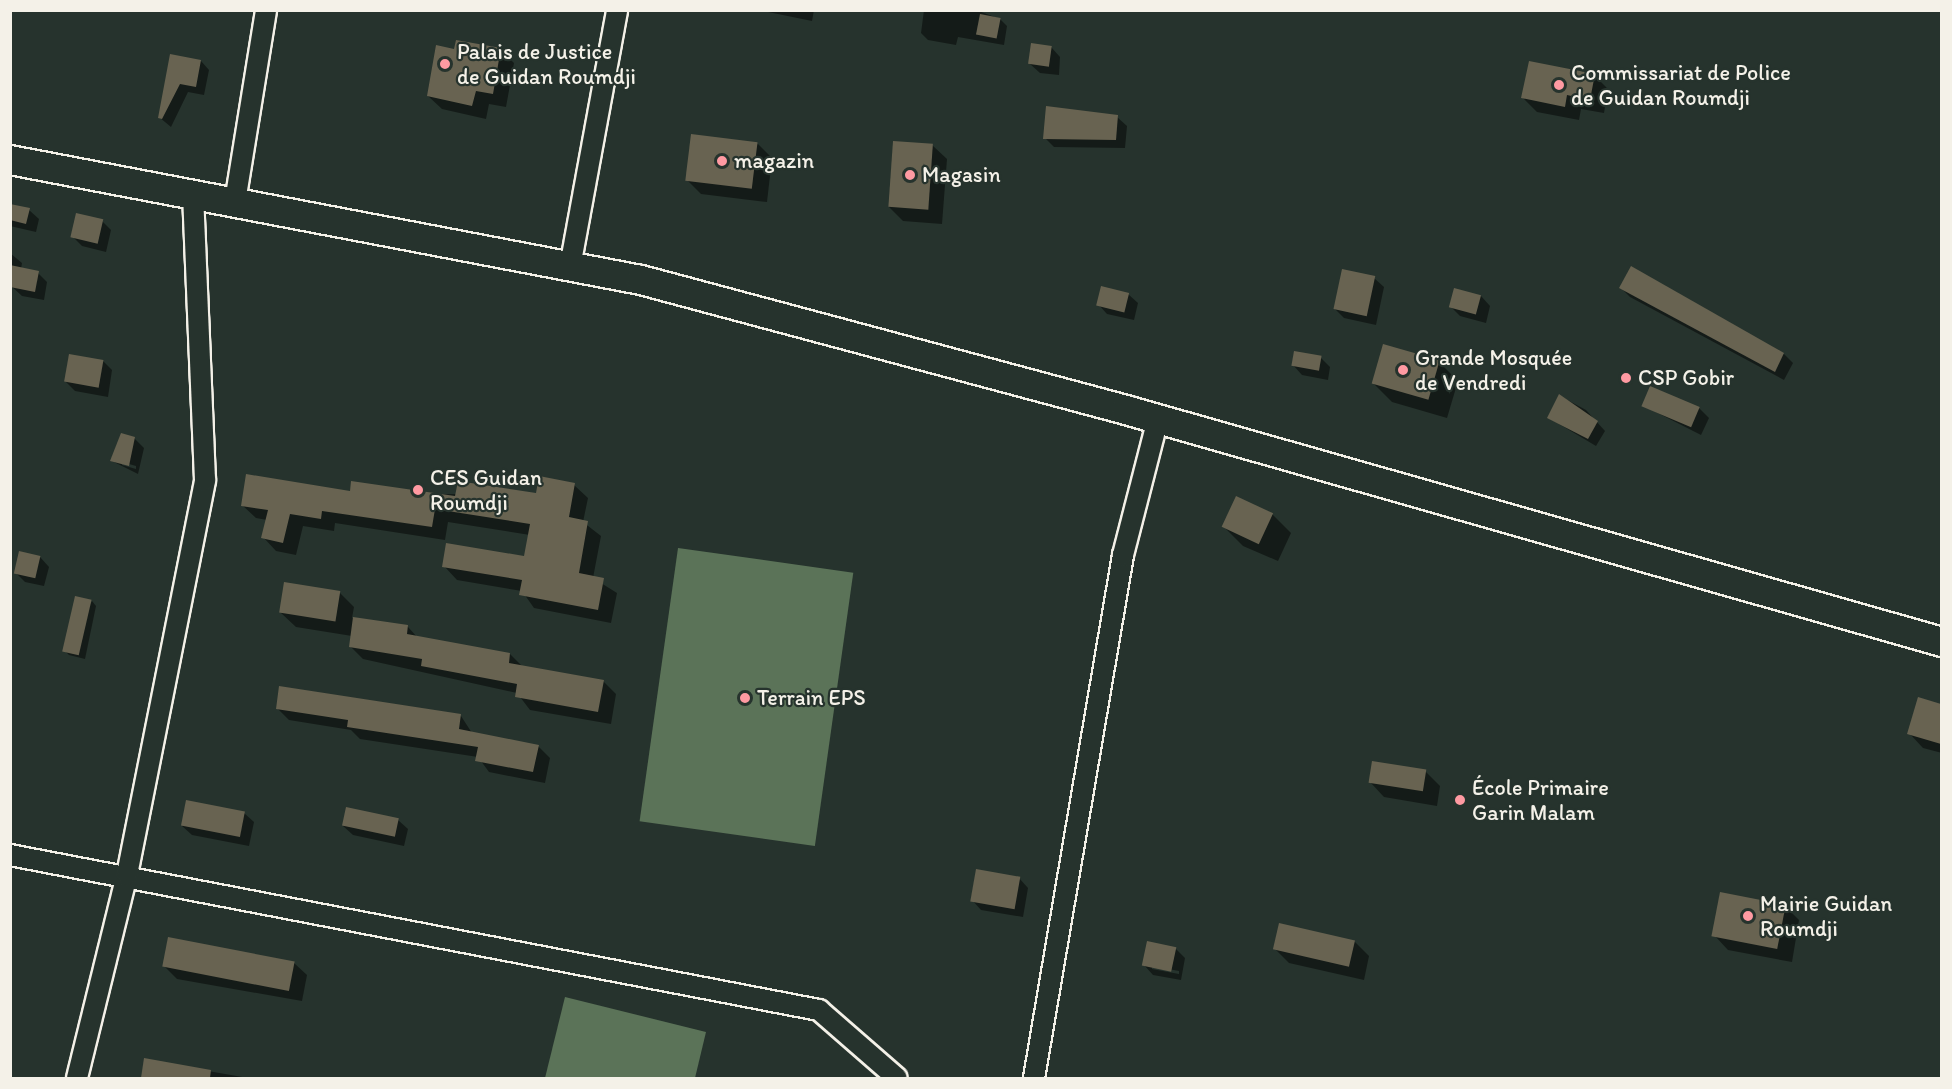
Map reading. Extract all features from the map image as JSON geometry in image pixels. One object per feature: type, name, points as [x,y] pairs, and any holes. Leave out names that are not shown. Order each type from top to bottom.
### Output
[{"type":"highway","points":[[10,160],[641,280],[1158,419],[1941,642]]},
{"type":"street","points":[[235,202],[266,10]]},
{"type":"street","points":[[570,267],[617,10]]},
{"type":"street","points":[[78,1078],[127,875],[205,480],[193,194]]},
{"type":"street","points":[[1034,1078],[1123,555],[1158,419]]},
{"type":"street","points":[[10,855],[127,875],[819,1010],[897,1078]]},
{"type":"green space","name":"Terrain EPS","points":[[678,548],[853,573],[815,846],[640,821]]},
{"type":"green space","points":[[565,997],[706,1032],[695,1078],[545,1078]]},
{"type":"building","points":[[980,14],[1001,18],[997,39],[976,35]]},
{"type":"building","points":[[456,40],[501,48],[493,94],[476,91],[472,106],[427,96],[436,45],[454,49]]},
{"type":"building","points":[[1031,43],[1052,46],[1049,67],[1028,64]]},
{"type":"building","points":[[170,54],[201,60],[196,87],[180,84],[162,119],[158,118]]},
{"type":"building","points":[[1529,61],[1595,74],[1590,100],[1567,95],[1565,107],[1521,98]]},
{"type":"building","points":[[1046,106],[1118,115],[1116,140],[1043,139]]},
{"type":"building","name":"magazin","points":[[691,134],[758,142],[752,189],[685,181]]},
{"type":"building","name":"Magasin","points":[[893,141],[933,144],[928,210],[888,207]]},
{"type":"building","points":[[10,204],[30,208],[26,224],[10,220]]},
{"type":"building","points":[[76,213],[103,219],[98,244],[70,237]]},
{"type":"building","points":[[10,265],[39,271],[35,292],[10,287]]},
{"type":"building","points":[[1631,266],[1784,353],[1775,372],[1619,288]]},
{"type":"building","points":[[1342,269],[1375,276],[1367,316],[1333,309]]},
{"type":"building","points":[[1101,286],[1129,293],[1124,312],[1096,305]]},
{"type":"building","points":[[1454,288],[1481,295],[1476,315],[1449,307]]},
{"type":"building","points":[[1383,344],[1440,360],[1428,400],[1372,383]]},
{"type":"building","points":[[1294,351],[1322,356],[1319,371],[1291,366]]},
{"type":"building","points":[[69,354],[103,360],[99,388],[64,382]]},
{"type":"building","points":[[1650,386],[1700,407],[1691,427],[1641,406]]},
{"type":"building","points":[[1559,394],[1598,421],[1588,439],[1547,418]]},
{"type":"building","points":[[121,433],[135,437],[129,466],[110,461]]},
{"type":"building","points":[[246,474],[350,491],[351,481],[455,496],[458,481],[536,493],[539,476],[575,483],[569,517],[588,521],[579,573],[604,578],[598,610],[519,595],[522,580],[442,567],[446,543],[524,556],[530,524],[435,509],[432,527],[322,511],[321,519],[290,514],[283,543],[261,538],[268,510],[241,506]]},
{"type":"building","points":[[1236,496],[1273,513],[1259,544],[1222,527]]},
{"type":"building","points":[[19,551],[40,556],[35,578],[14,573]]},
{"type":"building","points":[[284,582],[340,591],[335,622],[279,613]]},
{"type":"building","points":[[75,596],[92,600],[79,655],[62,652]]},
{"type":"building","points":[[353,617],[408,625],[407,634],[510,653],[509,663],[604,680],[598,712],[515,697],[517,684],[421,666],[422,659],[349,647]]},
{"type":"building","points":[[279,686],[461,714],[459,729],[539,745],[533,772],[475,761],[478,747],[347,727],[348,720],[276,709]]},
{"type":"building","points":[[1918,697],[1941,704],[1941,744],[1907,734]]},
{"type":"building","points":[[1372,761],[1426,770],[1423,791],[1369,783]]},
{"type":"building","points":[[186,800],[245,811],[240,837],[181,826]]},
{"type":"building","points":[[346,807],[399,818],[395,837],[342,826]]},
{"type":"building","points":[[976,869],[1020,877],[1015,909],[970,901]]},
{"type":"building","points":[[1720,892],[1786,905],[1777,949],[1711,936]]},
{"type":"building","points":[[1279,923],[1355,941],[1349,967],[1273,949]]},
{"type":"building","points":[[168,937],[295,962],[289,991],[162,966]]},
{"type":"building","points":[[1147,941],[1176,947],[1171,972],[1142,965]]},
{"type":"building","points":[[144,1058],[211,1070],[210,1078],[141,1078]]},
{"type":"place","name":"Palais de Justice de Guidan Roumdji","points":[[445,64]]},
{"type":"place","name":"Commissariat de Police de Guidan Roumdji","points":[[1559,85]]},
{"type":"place","name":"magazin","points":[[722,161]]},
{"type":"place","name":"Magasin","points":[[910,175]]},
{"type":"place","name":"Grande Mosquée de Vendredi","points":[[1403,370]]},
{"type":"place","name":"CSP Gobir","points":[[1626,378]]},
{"type":"place","name":"CES Guidan Roumdji","points":[[418,490]]},
{"type":"place","name":"Terrain EPS","points":[[745,698]]},
{"type":"place","name":"École Primaire Garin Malam","points":[[1460,800]]},
{"type":"place","name":"Mairie Guidan Roumdji","points":[[1748,916]]}]
